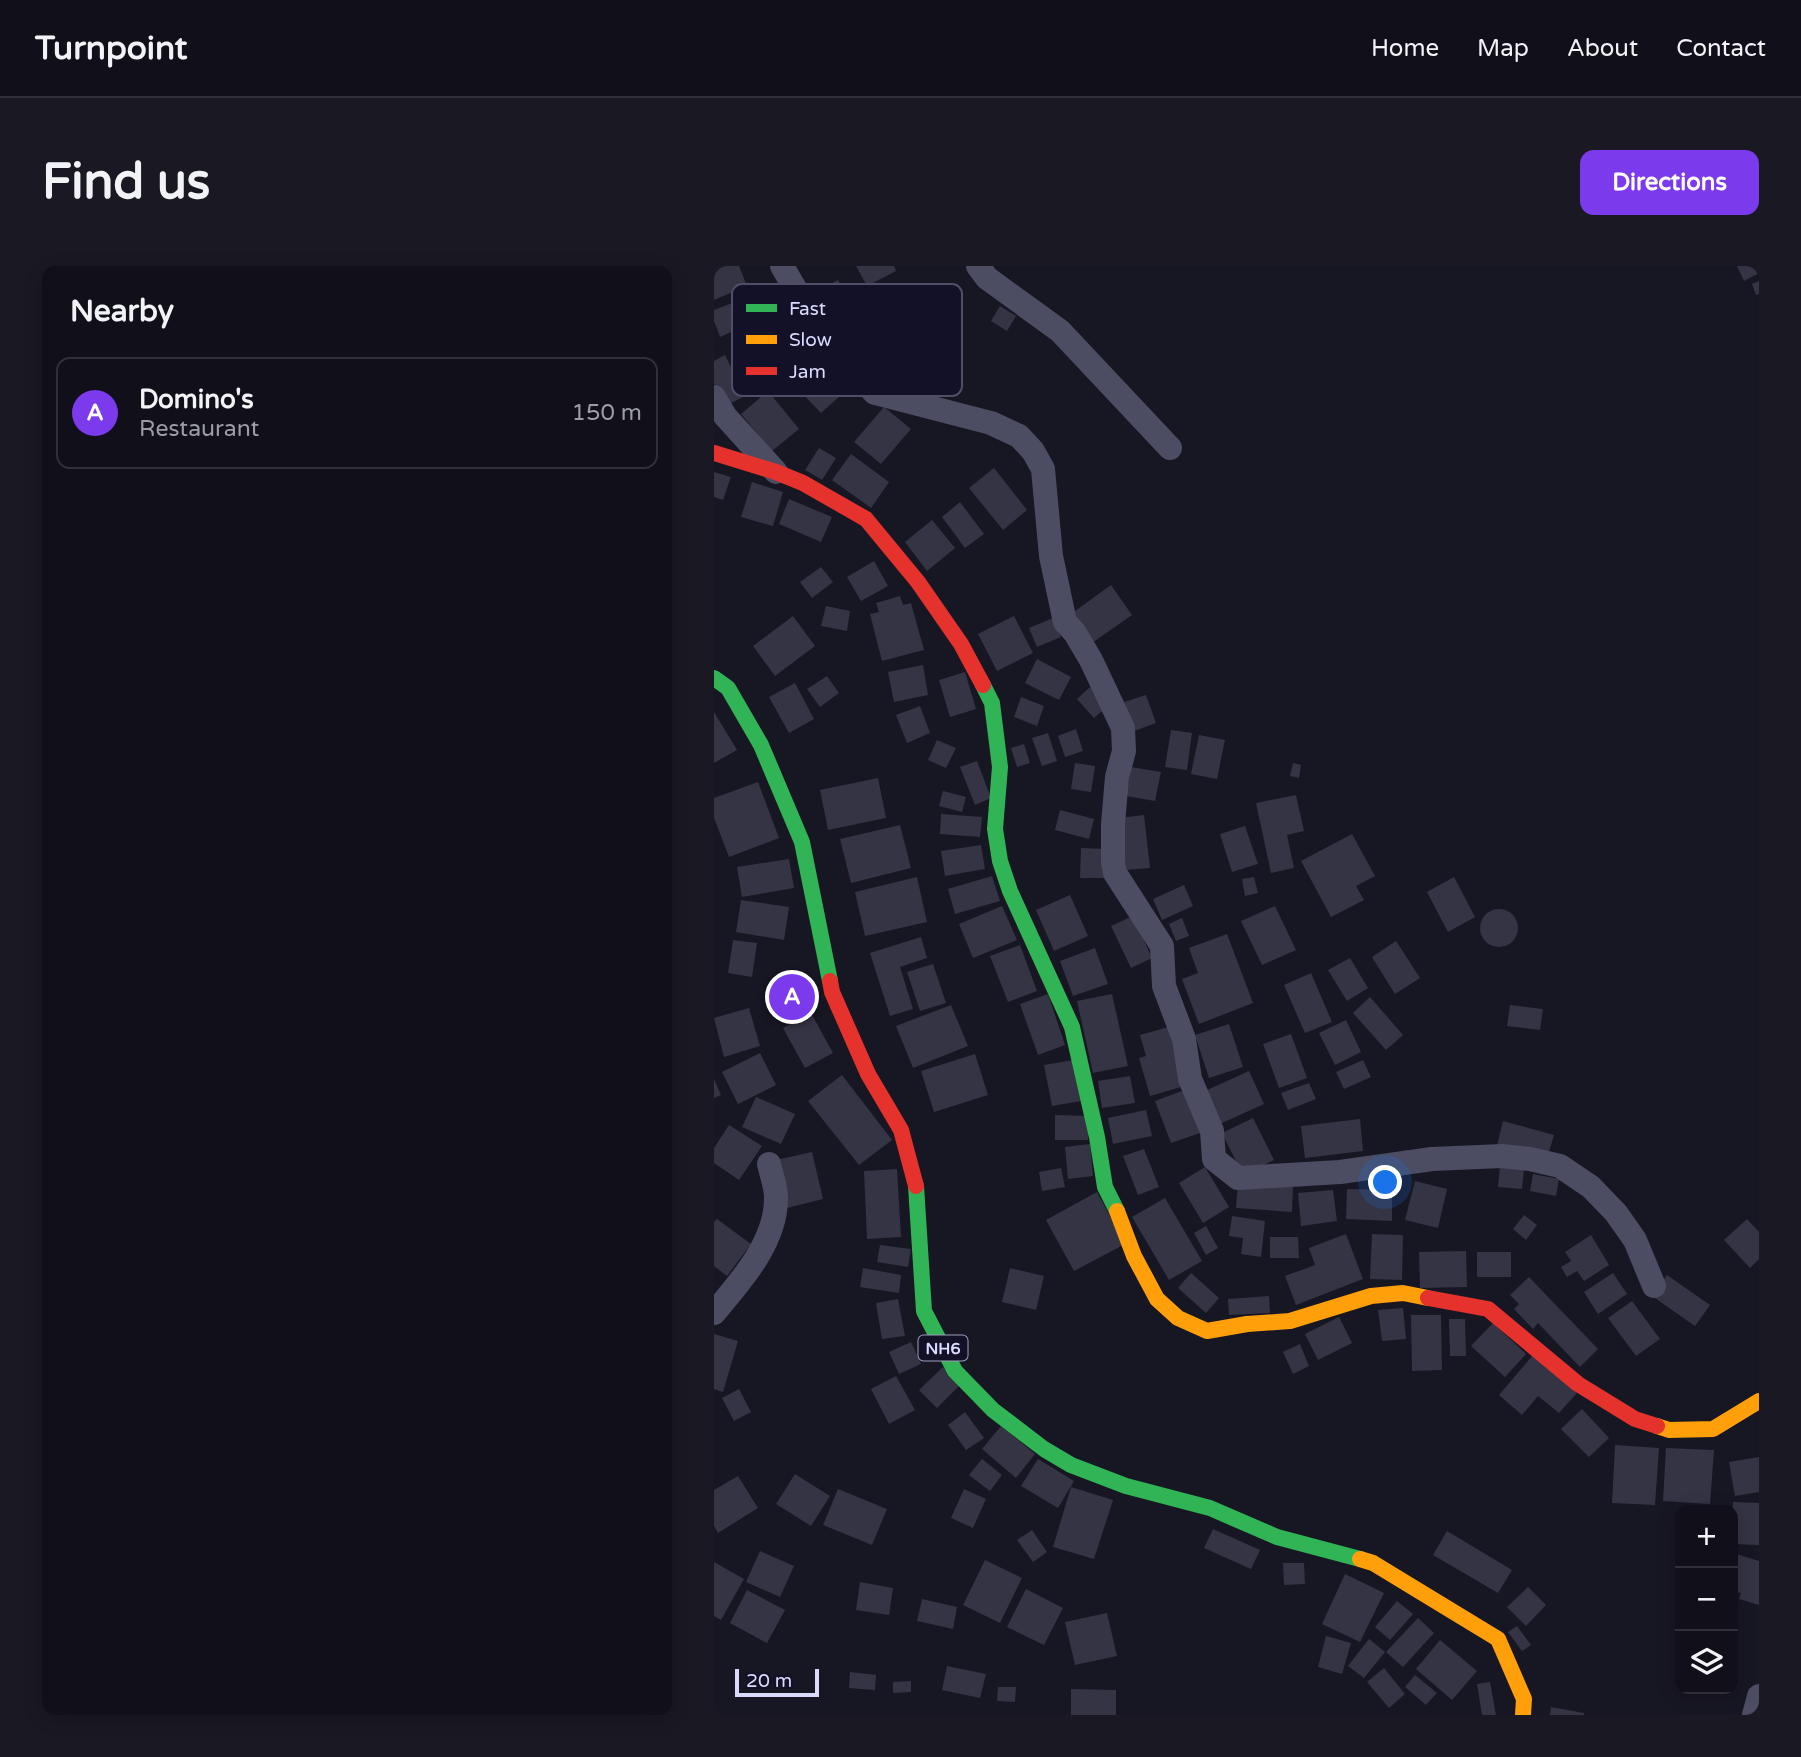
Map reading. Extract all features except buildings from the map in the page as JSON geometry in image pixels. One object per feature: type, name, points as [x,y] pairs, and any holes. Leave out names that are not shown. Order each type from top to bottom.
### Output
[{"type":"main road","points":[[714,453],[803,483],[866,519],[918,582],[961,644],[992,703],[1000,767],[995,829],[1000,862],[1010,891],[1072,1027],[1097,1137],[1105,1187],[1123,1223],[1134,1256],[1157,1300],[1178,1318],[1207,1331],[1247,1324],[1290,1321],[1371,1296],[1403,1293],[1488,1309],[1578,1384],[1635,1419],[1669,1430],[1713,1429],[1759,1401]]},
{"type":"main road","name":"NH6","points":[[714,678],[728,688],[761,745],[802,842],[832,992],[868,1074],[901,1130],[918,1192],[923,1311],[955,1371],[993,1410],[1044,1449],[1071,1465],[1126,1486],[1210,1508],[1277,1537],[1373,1563],[1383,1569],[1498,1639],[1524,1699],[1523,1715]]},
{"type":"street","points":[[782,266],[792,284]]},
{"type":"street","points":[[978,266],[987,278],[1060,331],[1170,448]]},
{"type":"street","points":[[885,396],[940,412],[964,415],[1009,431],[1019,436],[1033,451],[1043,469],[1051,556],[1065,622],[1091,660],[1123,729],[1124,751],[1117,777],[1114,824],[1115,873],[1162,946],[1164,986],[1184,1039],[1191,1079],[1212,1131],[1214,1159],[1238,1178],[1340,1172],[1432,1159],[1530,1158],[1560,1166],[1591,1187],[1616,1213],[1635,1240],[1654,1286]]},
{"type":"street","points":[[714,397],[725,416],[776,472]]},
{"type":"street","points":[[714,1312],[758,1256],[773,1222],[776,1196],[769,1164]]},
{"type":"street","points":[[1754,1715],[1759,1696]]},
{"type":"traffic: fast","points":[[714,678],[728,688],[761,745],[802,842],[830,981]]},
{"type":"traffic: fast","points":[[983,685],[992,703],[1000,767],[995,829],[1000,861],[1010,891],[1072,1027],[1097,1137],[1105,1187],[1117,1211]]},
{"type":"traffic: fast","points":[[916,1186],[924,1311],[955,1371],[993,1410],[1044,1449],[1071,1465],[1126,1486],[1210,1508],[1277,1537],[1360,1559]]},
{"type":"traffic: slow","points":[[1117,1211],[1134,1256],[1157,1299],[1178,1318],[1207,1331],[1247,1324],[1290,1321],[1371,1296],[1403,1293],[1428,1298]]},
{"type":"traffic: slow","points":[[1657,1426],[1669,1430],[1713,1429],[1759,1401]]},
{"type":"traffic: slow","points":[[1360,1559],[1373,1563],[1498,1639],[1524,1699],[1523,1715]]},
{"type":"traffic: jam","points":[[714,453],[803,483],[866,519],[918,582],[961,644],[983,685]]},
{"type":"traffic: jam","points":[[830,981],[832,992],[868,1074],[901,1130],[916,1186]]},
{"type":"traffic: jam","points":[[1428,1298],[1488,1309],[1578,1384],[1635,1419],[1657,1426]]},
{"type":"place","name":"Domino's","points":[[792,997]]}]
